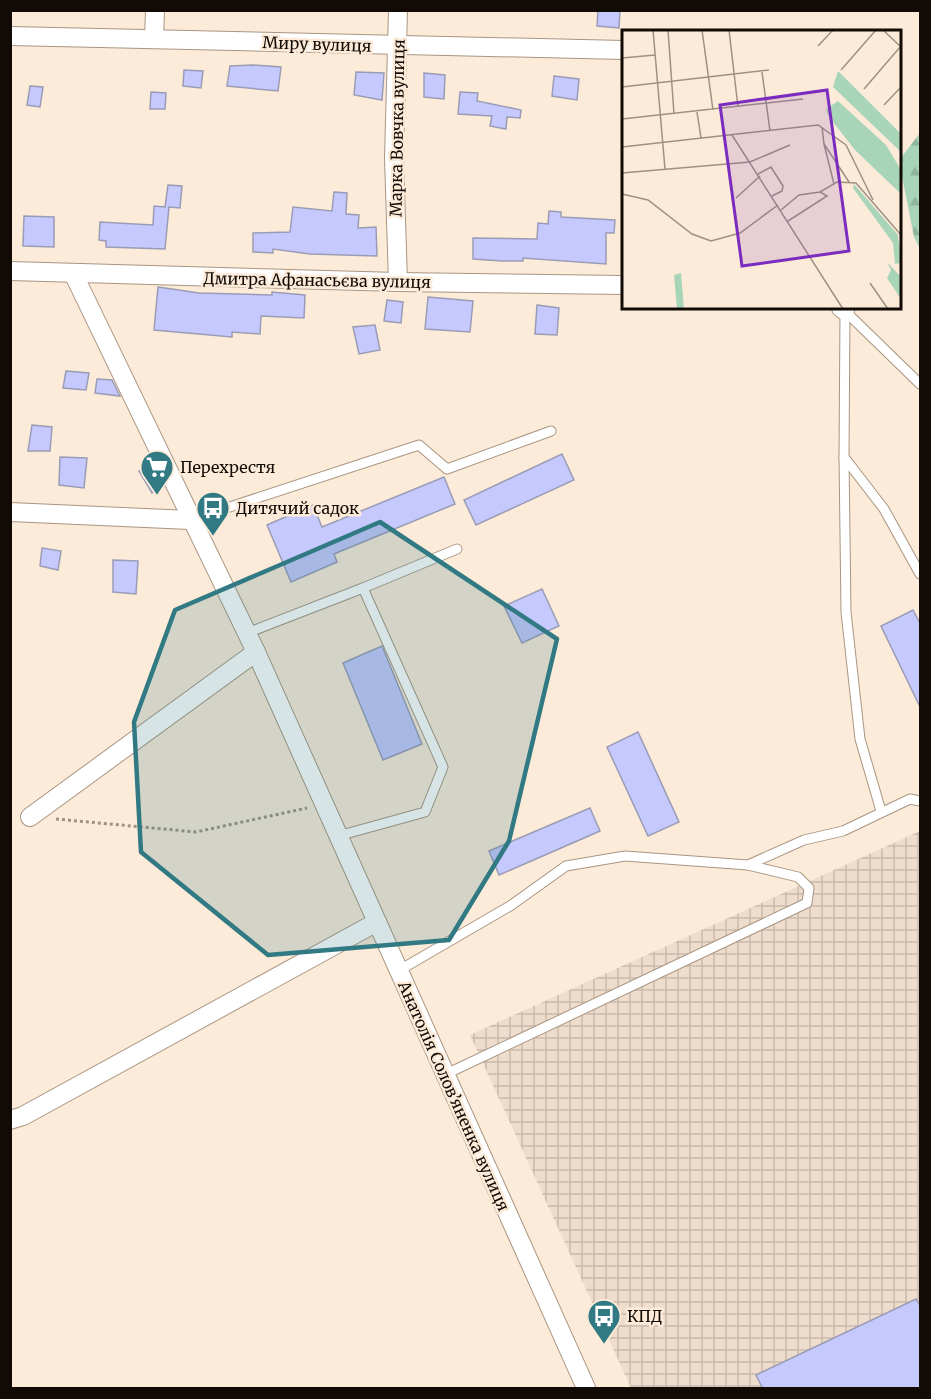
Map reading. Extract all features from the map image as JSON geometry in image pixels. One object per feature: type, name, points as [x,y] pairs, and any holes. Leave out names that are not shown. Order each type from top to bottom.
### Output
[{"type":"street","points":[[154,39],[155,10]]},
{"type":"street","name":"Марка Вовчка вулиця","points":[[398,10],[394,158],[398,282]]},
{"type":"street","name":"Миру вулиця","points":[[10,36],[622,50]]},
{"type":"street","name":"Дмитра Афанасьєва вулиця","points":[[10,271],[398,282],[622,285]]},
{"type":"street","name":"Анатолія Солов’яненка вулиця","points":[[73,273],[190,520],[256,652],[586,1389]]},
{"type":"street","points":[[10,512],[190,520]]},
{"type":"street","points":[[30,817],[256,652]]},
{"type":"street","points":[[10,1120],[23,1116],[377,922]]},
{"type":"lane","points":[[843,309],[921,384]]},
{"type":"lane","points":[[843,309],[848,623],[861,739],[881,811]]},
{"type":"lane","points":[[190,520],[419,445],[447,469],[551,431]]},
{"type":"lane","points":[[844,457],[884,509],[921,574]]},
{"type":"lane","points":[[247,633],[457,549]]},
{"type":"lane","points":[[338,836],[425,812],[443,767],[363,588]]},
{"type":"lane","points":[[748,865],[804,840],[843,831],[910,799],[921,801]]},
{"type":"lane","points":[[398,971],[510,906],[566,867],[625,856],[748,865],[798,878],[809,888],[807,903],[444,1075]]},
{"type":"path","points":[[30,817],[196,832],[324,804]]},
{"type":"highlighted area","points":[[380,522],[557,639],[509,841],[449,940],[268,955],[141,852],[134,722],[175,610]]},
{"type":"shaded area","points":[[920,831],[920,1388],[631,1388],[470,1035]]},
{"type":"green space","points":[[920,133],[920,249],[914,237],[901,171],[901,158]]},
{"type":"building","points":[[598,10],[620,10],[619,28],[597,26]]},
{"type":"building","points":[[230,66],[281,67],[278,91],[227,86]]},
{"type":"building","points":[[184,70],[203,71],[201,88],[183,86]]},
{"type":"building","points":[[356,72],[384,73],[382,100],[354,95]]},
{"type":"building","points":[[424,73],[445,75],[444,99],[424,97]]},
{"type":"building","points":[[554,76],[579,79],[577,100],[552,96]]},
{"type":"building","points":[[30,86],[43,87],[40,107],[27,105]]},
{"type":"building","points":[[151,92],[166,93],[165,109],[150,109]]},
{"type":"building","points":[[460,92],[478,93],[477,101],[521,110],[520,118],[507,117],[506,129],[490,126],[492,116],[458,114]]},
{"type":"building","points":[[168,185],[182,186],[180,208],[169,207],[165,249],[106,247],[106,241],[99,240],[100,222],[153,225],[154,206],[165,207]]},
{"type":"building","points":[[334,192],[347,193],[346,214],[359,215],[358,228],[376,227],[377,256],[310,254],[273,249],[273,253],[253,252],[253,233],[290,232],[293,207],[332,211]]},
{"type":"building","points":[[549,211],[561,212],[561,217],[615,220],[614,233],[606,233],[606,264],[523,258],[523,261],[473,259],[473,238],[537,239],[538,223],[548,224]]},
{"type":"building","points":[[24,216],[54,217],[54,247],[23,246]]},
{"type":"building","points":[[158,287],[199,293],[272,295],[272,292],[305,295],[304,318],[261,316],[260,334],[232,332],[232,337],[154,330]]},
{"type":"building","points":[[428,297],[473,301],[470,332],[425,329]]},
{"type":"building","points":[[387,300],[403,302],[401,323],[384,321]]},
{"type":"building","points":[[537,305],[559,308],[557,335],[535,334]]},
{"type":"building","points":[[375,325],[380,350],[359,354],[353,327]]},
{"type":"building","points":[[66,371],[89,373],[86,390],[63,388]]},
{"type":"building","points":[[97,379],[112,380],[120,396],[95,393]]},
{"type":"building","points":[[32,425],[52,427],[50,451],[28,451]]},
{"type":"building","points":[[562,454],[574,480],[476,525],[464,500]]},
{"type":"building","points":[[60,457],[87,458],[84,488],[59,485]]},
{"type":"building","points":[[153,464],[164,486],[152,493],[139,471]]},
{"type":"building","points":[[444,477],[455,504],[334,554],[337,562],[291,582],[267,525],[313,505],[322,527]]},
{"type":"building","points":[[42,548],[61,551],[58,570],[40,566]]},
{"type":"building","points":[[113,560],[138,561],[136,594],[113,592]]},
{"type":"building","points":[[542,589],[559,626],[522,643],[504,606]]},
{"type":"building","points":[[913,610],[921,625],[921,709],[881,626]]},
{"type":"building","points":[[382,646],[422,744],[383,760],[343,663]]},
{"type":"building","points":[[638,732],[679,822],[648,836],[607,747]]},
{"type":"building","points":[[590,808],[600,831],[499,875],[489,851]]},
{"type":"building","points":[[916,1299],[921,1307],[921,1389],[763,1389],[756,1375]]},
{"type":"place","name":"Перехрестя","points":[[157,496]]},
{"type":"place","name":"Дитячий садок","points":[[213,537]]},
{"type":"place","name":"КПД","points":[[604,1345]]}]
